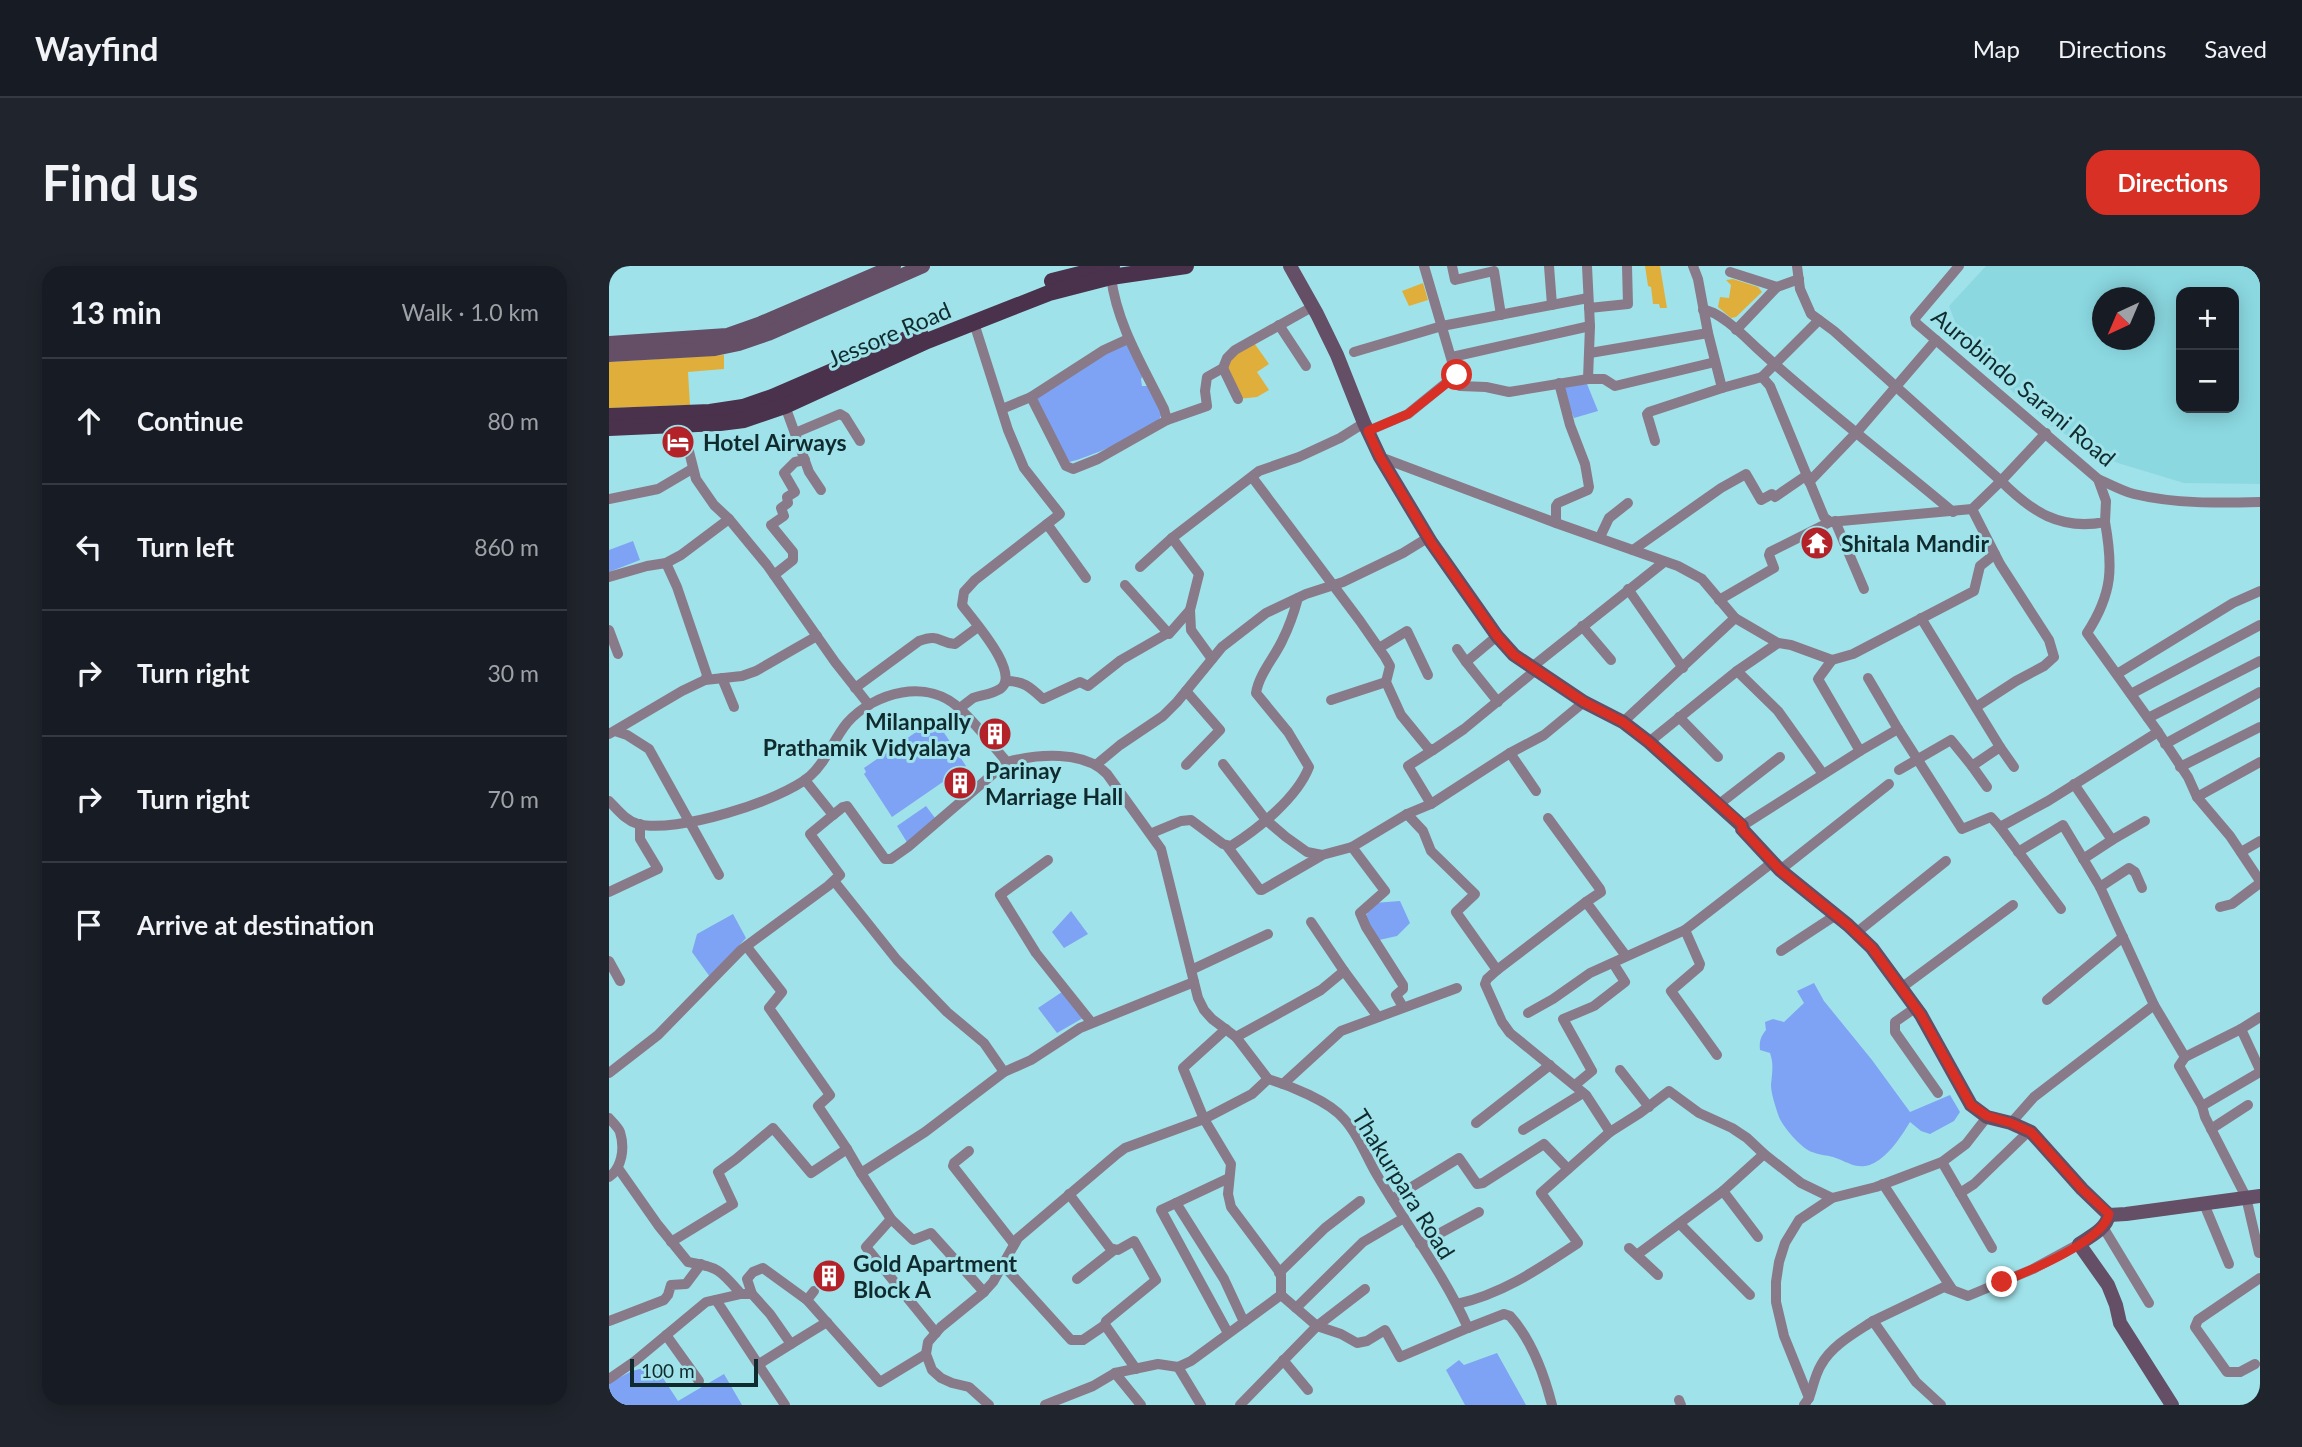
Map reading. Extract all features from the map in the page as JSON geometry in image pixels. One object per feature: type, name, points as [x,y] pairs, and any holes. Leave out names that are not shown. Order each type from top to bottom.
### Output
[{"type":"main road","name":"Jessore Road","points":[[609,428],[681,419],[756,403],[900,340],[1050,281],[1112,271],[1186,266]]},
{"type":"main road","name":"Jessore Road","points":[[609,416],[744,420],[785,405],[927,341],[1112,271]]},
{"type":"street","points":[[609,343],[727,335],[894,266]]},
{"type":"street","points":[[609,355],[715,349],[739,344],[923,266]]},
{"type":"street","points":[[1290,266],[1337,355],[1380,457],[1429,537],[1497,636],[1514,655],[1584,702],[1623,722],[1649,742],[1742,825],[1742,829],[1776,866],[1872,948],[1915,1008],[1971,1105],[1987,1116],[2029,1131],[2082,1189],[2106,1221],[2149,1303]]},
{"type":"street","points":[[1424,266],[1460,386],[1486,387],[1503,392],[1588,379],[1604,379],[1615,386],[1715,362]]},
{"type":"street","points":[[1452,266],[1455,280],[1494,271],[1501,315]]},
{"type":"street","points":[[1549,266],[1552,305]]},
{"type":"street","points":[[1587,266],[1590,326],[1588,379]]},
{"type":"street","points":[[1354,352],[1442,326],[1552,305],[1628,304],[1627,266]]},
{"type":"street","points":[[1693,266],[1722,388]]},
{"type":"street","points":[[1797,266],[1800,289],[1811,314],[1834,331],[2013,493],[2046,516],[2063,523],[2089,525],[2105,522]]},
{"type":"street","name":"Aurobindo Sarani Road","points":[[1959,266],[1915,318],[1916,323],[2098,479],[2133,494],[2174,500],[2260,502]]},
{"type":"street","points":[[1112,271],[1116,306],[1128,339],[1167,420]]},
{"type":"street","points":[[1730,272],[1777,287]]},
{"type":"street","points":[[1736,330],[1777,287],[1799,279]]},
{"type":"street","points":[[1031,397],[1069,469],[1098,459],[1167,420],[1207,406],[1207,377],[1223,369],[1227,358],[1235,350],[1312,307]]},
{"type":"street","points":[[1703,310],[1710,310],[1736,330],[1953,512]]},
{"type":"street","points":[[1655,441],[1647,414],[1649,411],[1762,377],[1773,363],[1819,320]]},
{"type":"street","points":[[960,708],[972,699],[999,690],[1006,681],[1002,659],[962,604],[964,592],[975,580],[1060,514],[1024,468],[975,323]]},
{"type":"street","points":[[1279,325],[1306,366]]},
{"type":"street","points":[[1452,356],[1590,326]]},
{"type":"street","points":[[1590,353],[1708,333]]},
{"type":"street","points":[[1002,409],[1031,397],[1104,350],[1128,339]]},
{"type":"street","points":[[1633,550],[1721,488],[1746,474],[1761,500],[1772,494],[1775,497],[1808,479],[1857,432],[1936,340]]},
{"type":"street","points":[[1223,369],[1238,399]]},
{"type":"street","points":[[1140,566],[1259,471],[1299,457],[1366,427],[1408,414],[1457,375]]},
{"type":"street","points":[[1762,377],[1770,386],[1824,517],[1833,522],[1864,589]]},
{"type":"street","points":[[1556,523],[1556,506],[1588,490],[1589,487],[1585,464],[1570,425],[1559,383]]},
{"type":"street","points":[[785,405],[809,472],[821,490]]},
{"type":"street","points":[[795,433],[840,414],[845,417],[860,441]]},
{"type":"street","points":[[681,419],[696,479],[774,575],[869,705]]},
{"type":"street","points":[[1719,600],[1774,568],[1770,552],[1833,522],[1972,509],[2046,433]]},
{"type":"street","points":[[1380,457],[1678,566],[1702,579],[1735,618],[1778,643],[1832,660],[1853,654],[1974,591],[1980,566],[1994,555]]},
{"type":"street","points":[[774,575],[793,560],[793,552],[771,525],[784,516],[781,508],[788,503],[787,497],[795,492],[784,473],[795,462],[805,460]]},
{"type":"street","points":[[609,499],[658,489],[692,469]]},
{"type":"street","points":[[1252,477],[1379,648],[1389,666],[1386,682],[1401,715],[1428,748],[1433,750]]},
{"type":"street","points":[[2098,479],[2106,501],[2109,578],[2105,602],[2087,633],[2158,732],[2197,797],[2241,852],[2260,882],[2232,904],[2220,907]]},
{"type":"street","points":[[1599,537],[1609,519],[1629,503]]},
{"type":"street","points":[[1972,509],[1994,555],[2049,640],[2054,657],[2044,666],[1976,707]]},
{"type":"street","points":[[609,577],[666,563],[729,519]]},
{"type":"street","points":[[1047,524],[1086,578]]},
{"type":"street","points":[[1097,764],[1163,716],[1237,634],[1266,613],[1394,557],[1429,537]]},
{"type":"street","points":[[1173,538],[1199,574],[1189,610],[1191,630],[1212,659]]},
{"type":"street","points":[[1431,804],[1408,766],[1498,702],[1582,626],[1664,562]]},
{"type":"street","points":[[666,563],[707,675],[705,680]]},
{"type":"street","points":[[1125,585],[1168,633]]},
{"type":"street","points":[[1628,589],[1683,668]]},
{"type":"street","points":[[2117,674],[2233,603],[2260,591]]},
{"type":"street","points":[[1227,846],[1234,844],[1266,820],[1289,797],[1309,767],[1288,732],[1256,693],[1258,683],[1292,620],[1298,598]]},
{"type":"street","points":[[1006,681],[1021,681],[1043,699],[1080,682],[1088,686],[1121,660],[1168,633],[1189,610]]},
{"type":"street","points":[[1623,722],[1735,618]]},
{"type":"street","points":[[1921,618],[2014,768]]},
{"type":"street","points":[[2131,694],[2260,625]]},
{"type":"street","points":[[1582,626],[1611,660]]},
{"type":"street","points":[[855,688],[919,642],[930,637],[955,644],[978,627]]},
{"type":"street","points":[[609,630],[618,654]]},
{"type":"street","points":[[1379,648],[1407,631],[1428,675]]},
{"type":"street","points":[[612,732],[705,680],[742,676],[756,671],[817,636]]},
{"type":"street","points":[[1466,662],[1497,636]]},
{"type":"street","points":[[1649,742],[1737,671],[1778,643]]},
{"type":"street","points":[[1457,649],[1498,702]]},
{"type":"street","points":[[1832,660],[1818,679],[1860,751]]},
{"type":"street","points":[[2148,718],[2260,661]]},
{"type":"street","points":[[1737,671],[1778,711],[1823,774]]},
{"type":"street","points":[[722,678],[734,707]]},
{"type":"street","points":[[1868,678],[1962,829],[1991,817],[2061,909]]},
{"type":"street","points":[[1331,700],[1386,682]]},
{"type":"street","points":[[1186,691],[1220,730],[1186,765]]},
{"type":"street","points":[[609,801],[624,818],[639,824],[690,822],[740,809],[805,780],[820,766],[846,724],[877,699],[899,692],[923,692],[939,696],[960,708],[1007,762]]},
{"type":"street","points":[[2165,744],[2260,692]]},
{"type":"street","points":[[1152,833],[1181,821],[1191,820],[1227,846],[1262,890],[1322,855],[1352,846],[1407,814],[1431,804],[1510,753],[1544,735],[1584,702]]},
{"type":"street","points":[[1679,717],[1719,757]]},
{"type":"street","points":[[2181,767],[2260,727]]},
{"type":"street","points":[[1742,825],[1898,729]]},
{"type":"street","points":[[612,732],[627,735],[649,749],[719,875]]},
{"type":"street","points":[[2000,827],[2158,732]]},
{"type":"street","points":[[1899,770],[1951,740],[1987,788]]},
{"type":"street","points":[[1972,766],[2000,747]]},
{"type":"street","points":[[1510,753],[1537,791]]},
{"type":"street","points":[[609,1073],[658,1035],[724,966],[840,875],[810,834],[842,807],[847,806],[885,859],[891,859],[1007,762],[1033,757],[1066,757],[1097,764],[1152,833],[1161,849],[1194,982],[1204,1010],[1236,1037],[1268,1079],[1252,1094],[1204,1119],[1125,1148],[1018,1238],[984,1293],[936,1333],[929,1342],[926,1354],[932,1370],[941,1378],[969,1387],[989,1405]]},
{"type":"street","points":[[1718,805],[1780,757]]},
{"type":"street","points":[[2197,797],[2260,762]]},
{"type":"street","points":[[1223,764],[1266,820],[1307,852],[1322,855]]},
{"type":"street","points":[[805,780],[833,816]]},
{"type":"street","points":[[1528,1013],[1590,974],[1685,930],[1889,784]]},
{"type":"street","points":[[2074,784],[2112,840]]},
{"type":"street","points":[[1407,814],[1423,831],[1431,851],[1475,894],[1457,912],[1497,970]]},
{"type":"street","points":[[1548,818],[1601,892],[1497,970],[1485,984],[1501,1022],[1519,1041],[1583,1093],[1610,1132]]},
{"type":"street","points":[[2083,859],[2145,821]]},
{"type":"street","points":[[609,892],[658,869],[639,839],[639,824]]},
{"type":"street","points":[[2018,852],[2063,824],[2100,887],[2154,1005],[2185,1057]]},
{"type":"street","points":[[2241,852],[2260,841]]},
{"type":"street","points":[[1352,846],[1385,891],[1360,913],[1403,985],[1403,989],[1396,995],[1403,1007]]},
{"type":"street","points":[[1048,860],[1000,895],[1036,953],[1091,1022]]},
{"type":"street","points":[[1856,933],[1946,861]]},
{"type":"street","points":[[2100,887],[2129,868],[2135,872],[2142,888]]},
{"type":"street","points":[[834,881],[897,960],[947,1012],[984,1043],[1005,1072]]},
{"type":"street","points":[[1586,902],[1626,956]]},
{"type":"street","points":[[1901,988],[2013,905]]},
{"type":"street","points":[[1781,951],[1836,915]]},
{"type":"street","points":[[1311,922],[1378,1017]]},
{"type":"street","points":[[1685,930],[1700,964],[1671,991],[1717,1055]]},
{"type":"street","points":[[1191,970],[1268,934]]},
{"type":"street","points":[[2047,1000],[2123,937]]},
{"type":"street","points":[[747,947],[782,992],[769,1008],[830,1095],[818,1106],[891,1219],[913,1240],[930,1233],[984,1293]]},
{"type":"street","points":[[609,961],[620,981]]},
{"type":"street","points":[[1574,1085],[1592,1071],[1563,1019],[1594,1006],[1625,982],[1613,963]]},
{"type":"street","points":[[1236,1037],[1321,990],[1344,971]]},
{"type":"street","points":[[861,1173],[925,1132],[1005,1072],[1031,1060],[1091,1022],[1194,982]]},
{"type":"street","points":[[1283,1084],[1341,1031],[1457,988]]},
{"type":"street","points":[[2011,1123],[2034,1097],[2154,1005]]},
{"type":"street","points":[[1915,1008],[1895,1022],[1895,1032],[1938,1093]]},
{"type":"street","points":[[2259,1253],[2253,1197],[2211,1129],[2202,1106],[2179,1066],[2185,1057],[2260,1017]]},
{"type":"street","points":[[1226,1029],[1183,1068],[1204,1119],[1231,1164],[1227,1194],[1231,1207],[1279,1273],[1282,1279],[1281,1295]]},
{"type":"street","points":[[2202,1106],[2260,1071],[2241,1029]]},
{"type":"street","points":[[1476,1123],[1550,1065]]},
{"type":"street","points":[[1620,1070],[1649,1107]]},
{"type":"street","name":"Thakurpara Road","points":[[1268,1079],[1320,1102],[1343,1117],[1457,1304],[1468,1328]]},
{"type":"street","points":[[1457,1304],[1476,1300],[1511,1285],[1578,1243],[1541,1193],[1610,1132],[1669,1091],[1699,1113],[1740,1133],[1801,1182],[1832,1198]]},
{"type":"street","points":[[1523,1130],[1583,1093]]},
{"type":"street","points":[[2211,1129],[2248,1105]]},
{"type":"street","points":[[1806,1401],[1776,1302],[1776,1282],[1785,1243],[1799,1220],[1832,1198],[1883,1184],[1942,1162],[1965,1144],[1987,1116]]},
{"type":"street","points":[[609,1118],[620,1129],[622,1144],[618,1168],[609,1177]]},
{"type":"street","points":[[671,1241],[733,1204],[718,1172],[773,1128],[811,1173],[847,1149]]},
{"type":"street","points":[[1960,1193],[1974,1184],[2029,1131]]},
{"type":"street","points":[[1392,1199],[1459,1158],[1477,1184],[1483,1183],[1544,1144],[1567,1169]]},
{"type":"street","points":[[969,1150],[953,1166],[1014,1244]]},
{"type":"street","points":[[1658,1275],[1633,1251],[1680,1224],[1723,1191],[1764,1154]]},
{"type":"street","points":[[1942,1162],[1992,1248]]},
{"type":"street","points":[[618,1168],[688,1262],[721,1271],[770,1314],[791,1344]]},
{"type":"street","points":[[1228,1333],[1161,1210],[1229,1178]]},
{"type":"street","points":[[1883,1184],[1952,1289]]},
{"type":"street","points":[[1723,1191],[1758,1237]]},
{"type":"street","points":[[1069,1194],[1114,1250]]},
{"type":"street","points":[[1806,1401],[1820,1366],[1839,1344],[1873,1321],[1944,1287],[1968,1296],[2033,1269],[2079,1244],[2106,1221],[2253,1197]]},
{"type":"street","points":[[1279,1273],[1325,1228],[1360,1201]]},
{"type":"street","points":[[1176,1203],[1224,1279],[1244,1322]]},
{"type":"street","points":[[2204,1204],[2229,1264]]},
{"type":"street","points":[[1420,1244],[1479,1212]]},
{"type":"street","points":[[1296,1308],[1363,1242],[1404,1218]]},
{"type":"street","points":[[891,1219],[866,1247],[936,1333]]},
{"type":"street","points":[[1680,1224],[1750,1295]]},
{"type":"street","points":[[1002,1264],[1071,1340],[1083,1340],[1105,1325],[1106,1321],[1156,1280],[1134,1241],[1114,1250],[1077,1279]]},
{"type":"street","points":[[2079,1244],[2108,1286],[2120,1322],[2165,1403]]},
{"type":"street","points":[[609,1321],[664,1300],[671,1285],[686,1284],[701,1265]]},
{"type":"street","points":[[747,1294],[747,1279],[753,1272],[763,1268],[807,1300],[880,1382],[926,1354]]},
{"type":"street","points":[[2258,1366],[2240,1372],[2227,1371],[2195,1327],[2198,1320],[2260,1278]]},
{"type":"street","points":[[1240,1405],[1317,1325],[1364,1289]]},
{"type":"street","points":[[807,1300],[814,1291]]},
{"type":"street","points":[[609,1379],[706,1303],[747,1294]]},
{"type":"street","points":[[1045,1405],[1058,1403],[1115,1373],[1158,1364],[1178,1367],[1191,1361],[1281,1295]]},
{"type":"street","points":[[1281,1295],[1317,1325],[1357,1343],[1367,1341],[1385,1330],[1401,1357],[1504,1314],[1510,1316],[1527,1339],[1545,1379],[1552,1405]]},
{"type":"street","points":[[716,1300],[785,1405]]},
{"type":"street","points":[[1873,1321],[1916,1382],[1941,1405]]},
{"type":"street","points":[[759,1364],[827,1322]]},
{"type":"street","points":[[1105,1325],[1136,1369]]},
{"type":"street","points":[[666,1335],[699,1381]]},
{"type":"street","points":[[1283,1360],[1308,1390]]},
{"type":"street","points":[[1178,1367],[1201,1405]]},
{"type":"street","points":[[1115,1373],[1142,1405]]},
{"type":"shaded area","points":[[1645,266],[1660,266],[1667,308],[1653,304]]},
{"type":"shaded area","points":[[1986,266],[2260,266],[2260,484],[2184,483],[2108,460],[2050,425],[1962,340],[1949,306]]},
{"type":"shaded area","points":[[1733,279],[1758,287],[1762,292],[1736,317],[1731,318],[1718,307],[1720,297],[1729,298],[1731,285],[1726,280]]},
{"type":"shaded area","points":[[1423,283],[1428,300],[1409,306],[1402,291]]},
{"type":"shaded area","points":[[1252,340],[1269,364],[1257,372],[1269,390],[1257,397],[1238,399],[1228,378],[1227,357]]},
{"type":"shaded area","points":[[724,355],[724,369],[688,372],[690,405],[609,408],[609,362]]},
{"type":"water","points":[[1127,344],[1144,374],[1141,379],[1142,386],[1150,386],[1162,414],[1150,428],[1069,462],[1033,398],[1107,350]]},
{"type":"water","points":[[1587,384],[1598,411],[1574,418],[1561,387]]},
{"type":"water","points":[[633,541],[640,560],[609,572],[609,550]]},
{"type":"water","points":[[935,719],[966,766],[892,817],[864,774],[864,768]]},
{"type":"water","points":[[926,806],[938,822],[908,844],[897,826]]},
{"type":"water","points":[[1400,901],[1410,923],[1397,936],[1379,940],[1365,917],[1374,903]]},
{"type":"water","points":[[1071,911],[1088,934],[1064,948],[1052,932]]},
{"type":"water","points":[[733,914],[746,938],[710,977],[692,952],[697,934]]},
{"type":"water","points":[[1814,983],[1824,1001],[1910,1112],[1950,1095],[1960,1112],[1954,1121],[1930,1134],[1910,1122],[1888,1152],[1866,1166],[1856,1166],[1815,1153],[1798,1142],[1779,1117],[1771,1089],[1770,1053],[1760,1050],[1760,1044],[1766,1030],[1765,1022],[1773,1019],[1784,1022],[1804,1003],[1797,991]]},
{"type":"water","points":[[1062,992],[1083,1018],[1057,1033],[1038,1008]]},
{"type":"water","points":[[1497,1353],[1526,1405],[1465,1405],[1446,1370],[1459,1360],[1464,1365]]},
{"type":"water","points":[[651,1366],[663,1378],[678,1401],[724,1374],[742,1405],[609,1405],[609,1383],[632,1371]]},
{"type":"place","name":"Hotel Airways","points":[[678,442]]},
{"type":"place","name":"Shitala Mandir","points":[[1817,543]]},
{"type":"place","name":"Milanpally Prathamik Vidyalaya","points":[[995,734]]},
{"type":"place","name":"Parinay Marriage Hall","points":[[960,783]]},
{"type":"place","name":"Gold Apartment Block A","points":[[829,1276]]},
{"type":"route","points":[[1457,375],[1408,414],[1368,431],[1380,457],[1431,542],[1497,636],[1514,655],[1584,702],[1623,722],[1649,742],[1742,825],[1742,829],[1780,870],[1848,925],[1872,948],[1921,1015],[1971,1105],[1987,1116],[2031,1132],[2082,1189],[2109,1214],[2103,1227],[2079,1244],[2002,1282]]}]
